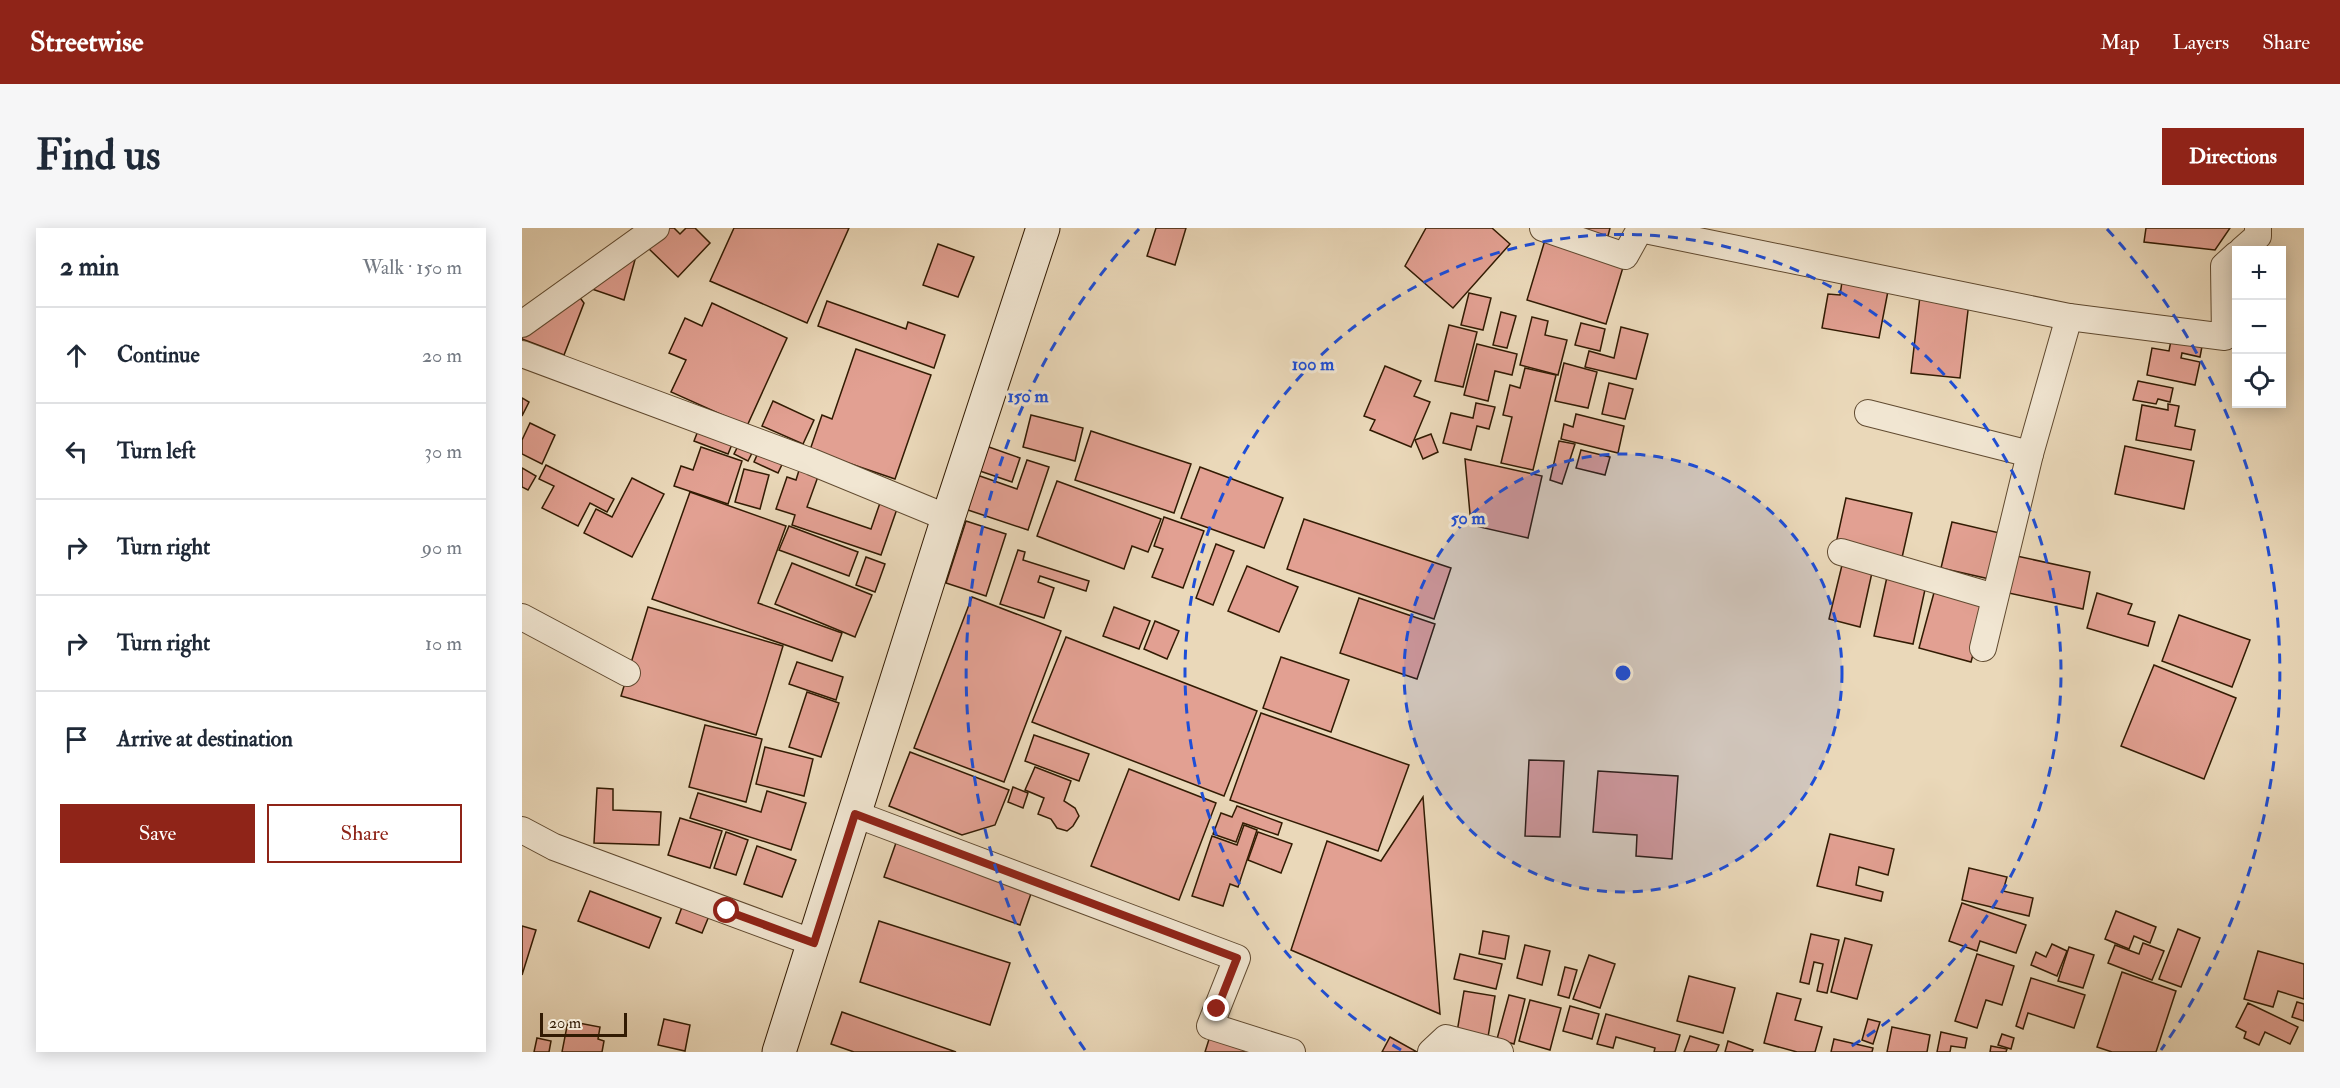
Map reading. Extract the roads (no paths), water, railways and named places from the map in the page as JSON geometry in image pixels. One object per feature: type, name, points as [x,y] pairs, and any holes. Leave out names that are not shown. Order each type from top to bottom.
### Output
[{"type":"main road","points":[[779,1052],[948,518],[1043,228]]},
{"type":"street","points":[[522,324],[656,228]]},
{"type":"street","points":[[1543,228],[1625,256],[1640,229],[2069,317],[2225,337],[2224,266],[2232,259]]},
{"type":"street","points":[[2247,246],[2258,236],[2258,228]]},
{"type":"street","points":[[1983,648],[2030,454],[2069,317]]},
{"type":"street","points":[[522,354],[812,462],[948,518]]},
{"type":"street","points":[[1868,413],[2030,454]]},
{"type":"street","points":[[1840,552],[1994,597]]},
{"type":"street","points":[[522,617],[627,673]]},
{"type":"street","points":[[855,814],[1237,958],[1210,1026],[1292,1052]]},
{"type":"street","points":[[522,830],[554,847],[814,943]]},
{"type":"street","points":[[1431,1052],[1446,1038],[1500,1052]]}]
